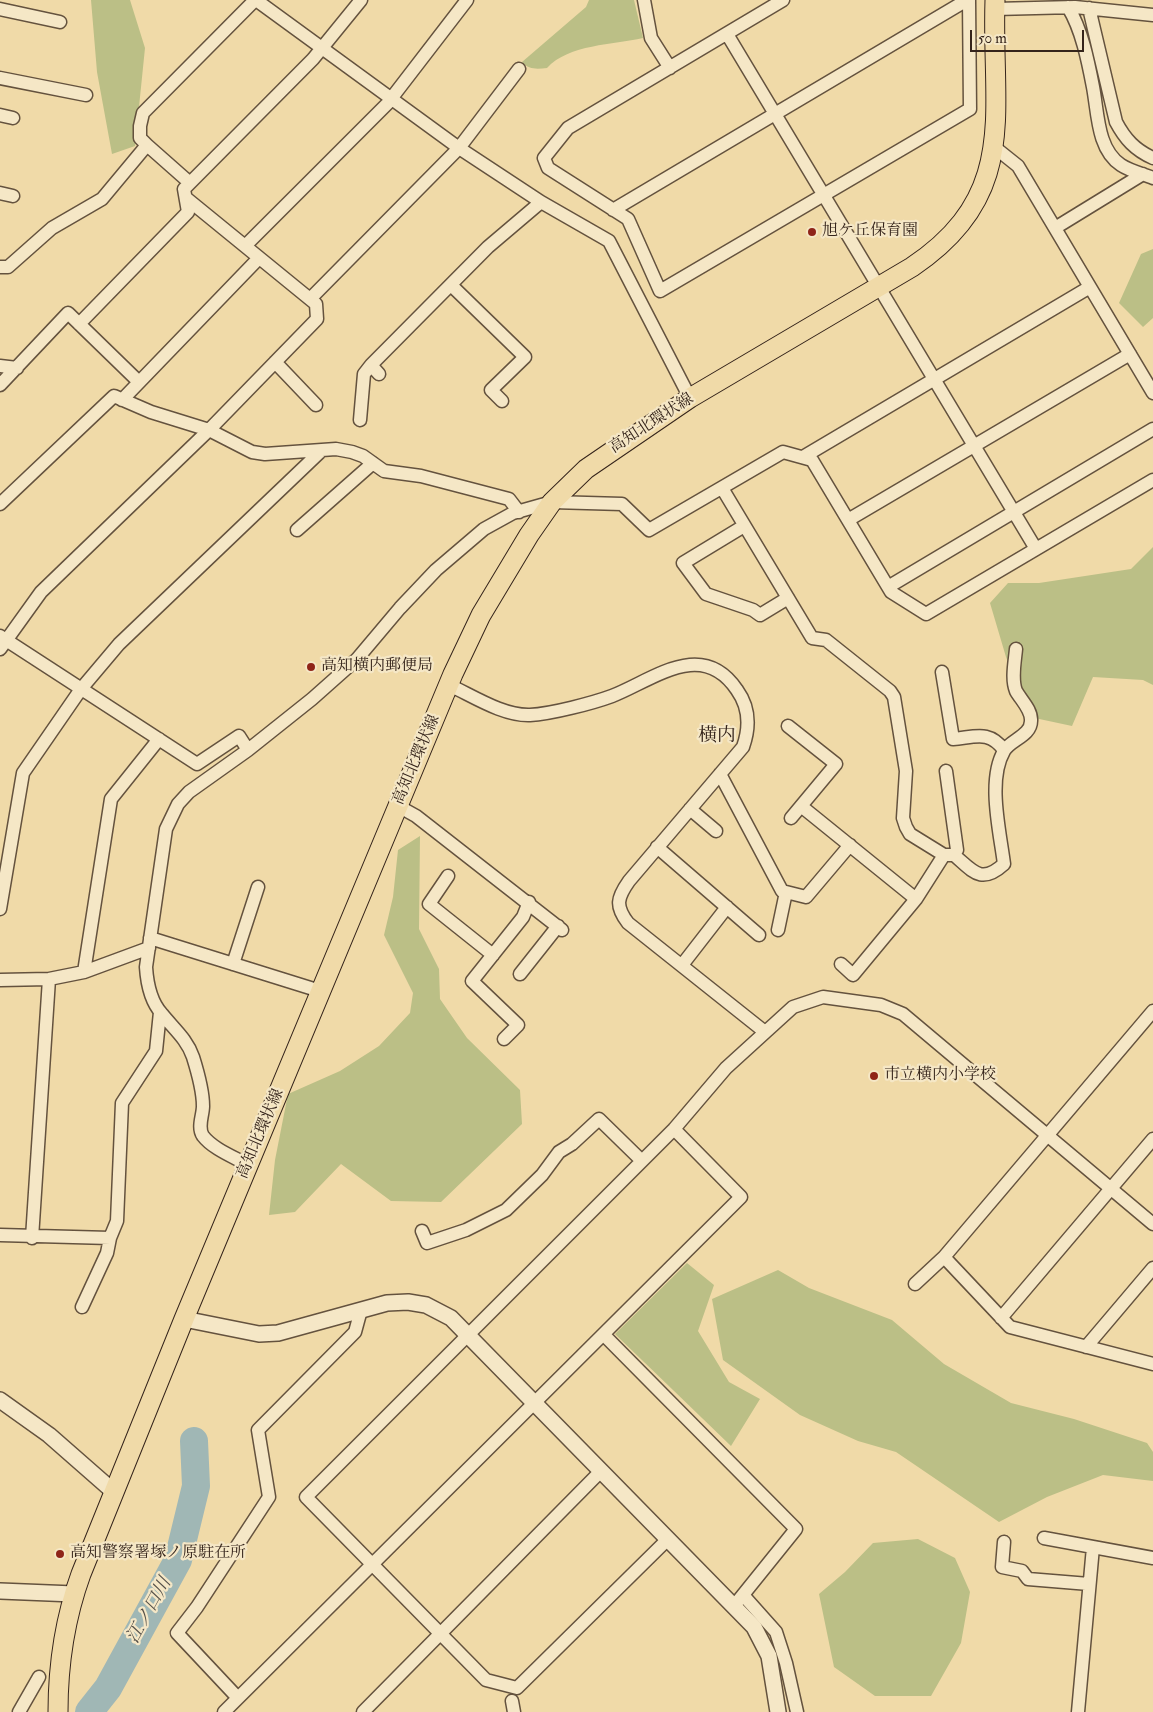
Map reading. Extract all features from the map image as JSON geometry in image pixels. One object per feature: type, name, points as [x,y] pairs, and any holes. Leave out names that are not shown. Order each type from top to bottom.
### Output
[{"type":"main road","name":"高知北環状線","points":[[58,1712],[58,1686],[65,1632],[74,1594],[184,1319],[320,991],[449,685],[486,607],[529,535],[552,502],[598,460],[690,398],[932,253],[949,236],[983,190],[993,146],[996,127],[995,5]]},
{"type":"street","points":[[190,183],[140,138],[143,113],[255,0],[460,148],[541,202],[609,241],[690,398]]},
{"type":"street","points":[[79,324],[188,212],[184,189],[322,49],[360,0]]},
{"type":"street","points":[[245,246],[390,98],[467,0]]},
{"type":"street","points":[[644,0],[651,38],[670,68]]},
{"type":"street","points":[[613,210],[968,0],[970,108],[660,291],[628,219],[613,210],[548,168],[544,158],[568,128],[783,0]]},
{"type":"street","points":[[995,5],[1089,8],[1153,14]]},
{"type":"street","points":[[1068,7],[1078,30],[1093,86],[1099,127],[1106,147],[1120,164],[1148,176]]},
{"type":"street","points":[[1089,8],[1116,122],[1124,137],[1133,147],[1153,158]]},
{"type":"street","points":[[0,9],[60,22]]},
{"type":"street","points":[[727,34],[1036,549]]},
{"type":"street","points":[[310,299],[460,148],[519,69]]},
{"type":"street","points":[[0,78],[86,95]]},
{"type":"street","points":[[0,115],[13,118]]},
{"type":"street","points":[[0,268],[8,267],[52,228],[102,199],[147,145]]},
{"type":"street","points":[[993,146],[1018,166],[1130,354],[1149,378],[1153,393]]},
{"type":"street","points":[[1055,228],[1148,176]]},
{"type":"street","points":[[0,193],[13,196]]},
{"type":"street","points":[[186,198],[316,304],[317,319],[209,430],[41,592],[2,642],[81,688],[197,764],[239,736],[248,750]]},
{"type":"street","points":[[360,420],[364,374],[375,370],[451,284],[488,247],[541,202]]},
{"type":"street","points":[[122,400],[259,258]]},
{"type":"street","points":[[451,284],[525,357],[491,390],[502,401]]},
{"type":"street","points":[[803,457],[1090,287]]},
{"type":"street","points":[[0,385],[68,313],[139,382]]},
{"type":"street","points":[[848,520],[1130,354]]},
{"type":"street","points":[[275,362],[316,405]]},
{"type":"street","points":[[0,366],[17,368]]},
{"type":"street","points":[[0,504],[114,396],[151,412],[209,430],[252,452],[265,454],[336,449],[352,452],[384,471],[421,476],[509,499],[519,512]]},
{"type":"street","points":[[888,587],[1153,430]]},
{"type":"street","points":[[0,909],[23,773],[81,688],[119,644],[321,451]]},
{"type":"street","points":[[248,1165],[209,1143],[201,1134],[200,1123],[203,1107],[201,1086],[193,1055],[182,1035],[160,1012],[147,980],[146,967],[149,943],[166,828],[170,818],[189,792],[248,750],[312,699],[357,659],[404,603],[436,570],[484,529],[519,512],[552,502],[622,504],[649,530],[783,452],[812,460],[891,592],[926,614],[1153,480]]},
{"type":"street","points":[[297,530],[373,463]]},
{"type":"street","points":[[722,488],[812,638],[826,640],[890,691],[894,697],[906,771],[903,818],[910,834],[949,855],[977,874],[985,876],[994,873],[1004,864],[995,784],[999,764],[1004,750],[1027,731],[1032,721],[1027,708],[1015,690],[1016,649]]},
{"type":"street","points":[[744,526],[683,563],[706,594],[753,610],[760,615],[788,598]]},
{"type":"street","points":[[449,685],[509,712],[530,715],[609,697],[679,665],[701,665],[715,669],[734,685],[743,700],[748,717],[748,732],[743,747],[622,890],[618,901],[619,911],[628,923],[764,1032]]},
{"type":"street","points":[[942,672],[953,739],[987,736],[997,740],[1004,750]]},
{"type":"street","points":[[788,726],[836,764],[791,818]]},
{"type":"street","points":[[84,972],[111,799],[159,739]]},
{"type":"street","points":[[841,964],[853,974],[916,899],[949,855],[957,850],[946,771]]},
{"type":"street","points":[[720,774],[782,891],[806,897],[850,845]]},
{"type":"street","points":[[398,806],[416,816],[560,928],[520,974]]},
{"type":"street","points":[[801,806],[916,899]]},
{"type":"street","points":[[690,809],[716,830]]},
{"type":"street","points":[[657,847],[760,935]]},
{"type":"street","points":[[448,876],[429,904],[493,955]]},
{"type":"street","points":[[233,964],[258,887]]},
{"type":"street","points":[[778,930],[786,892]]},
{"type":"street","points":[[504,1039],[518,1024],[472,982],[523,917],[529,902]]},
{"type":"street","points":[[682,966],[727,907]]},
{"type":"street","points":[[0,980],[49,979],[84,972],[149,943],[233,964],[320,991]]},
{"type":"street","points":[[32,1238],[49,979]]},
{"type":"street","points":[[668,1539],[517,1688],[486,1680],[306,1497],[674,1129],[726,1068],[793,1007],[822,997],[881,1005],[892,1009],[919,1026],[1153,1224]]},
{"type":"street","points":[[915,1284],[944,1257],[1153,1011]]},
{"type":"street","points":[[82,1307],[107,1253],[110,1238],[117,1222],[122,1103],[156,1051],[160,1012]]},
{"type":"street","points":[[422,1231],[427,1243],[466,1230],[506,1210],[542,1175],[559,1152],[572,1144],[599,1119],[642,1161]]},
{"type":"street","points":[[224,1712],[536,1404],[741,1197],[674,1129]]},
{"type":"street","points":[[1001,1318],[1153,1139]]},
{"type":"street","points":[[0,1235],[32,1238],[110,1238]]},
{"type":"street","points":[[944,1257],[1010,1327],[1153,1364]]},
{"type":"street","points":[[1086,1347],[1153,1268]]},
{"type":"street","points":[[184,1319],[260,1334],[278,1333],[387,1303],[408,1302],[426,1305],[451,1318],[668,1539],[776,1632],[786,1663],[797,1712]]},
{"type":"street","points":[[238,1698],[177,1633],[197,1607],[269,1497],[258,1430],[355,1332],[361,1310]]},
{"type":"street","points":[[604,1335],[796,1529],[738,1600]]},
{"type":"street","points":[[0,1400],[49,1435],[114,1492]]},
{"type":"street","points":[[363,1712],[601,1471]]},
{"type":"street","points":[[1044,1538],[1153,1558]]},
{"type":"street","points":[[1004,1542],[1002,1567],[1022,1571],[1028,1579],[1089,1584]]},
{"type":"street","points":[[1078,1712],[1093,1547]]},
{"type":"street","points":[[0,1591],[74,1594]]},
{"type":"street","points":[[738,1600],[762,1640],[773,1673],[778,1712]]},
{"type":"street","points":[[19,1712],[40,1677]]},
{"type":"green space","points":[[91,0],[130,0],[145,48],[135,146],[112,154],[97,72]]},
{"type":"green space","points":[[589,0],[634,0],[643,38],[579,50],[556,60],[547,68],[530,68],[522,62],[586,7]]},
{"type":"green space","points":[[1153,249],[1153,318],[1143,327],[1119,303],[1141,254]]},
{"type":"green space","points":[[1153,547],[1153,685],[1143,680],[1093,677],[1072,726],[1030,717],[1006,657],[990,603],[1008,583],[1039,583],[1131,569]]},
{"type":"green space","points":[[420,836],[419,929],[439,969],[440,999],[467,1038],[520,1090],[522,1124],[441,1202],[391,1201],[341,1164],[295,1212],[269,1215],[275,1160],[288,1094],[340,1071],[379,1046],[410,1013],[413,993],[384,935],[393,897],[398,850]]},
{"type":"green space","points":[[687,1263],[714,1285],[698,1331],[729,1382],[760,1399],[731,1446],[615,1334]]},
{"type":"green space","points":[[778,1270],[809,1288],[892,1320],[944,1364],[1011,1403],[1074,1419],[1147,1443],[1153,1452],[1153,1481],[1103,1475],[1047,1497],[999,1522],[896,1452],[858,1441],[800,1415],[723,1360],[712,1299]]},
{"type":"green space","points":[[918,1539],[955,1558],[970,1592],[961,1643],[931,1696],[875,1696],[834,1667],[819,1594],[845,1572],[873,1543]]},
{"type":"waterway","name":"江ノ口川","points":[[89,1712],[108,1688],[178,1560],[196,1486],[194,1441]]},
{"type":"place","name":"旭ケ丘保育園","points":[[812,232]]},
{"type":"place","name":"高知横内郵便局","points":[[311,667]]},
{"type":"place","name":"市立横内小学校","points":[[874,1076]]},
{"type":"place","name":"高知警察署塚ノ原駐在所","points":[[60,1554]]},
{"type":"district","name":"横内","points":[[717,737]]}]
